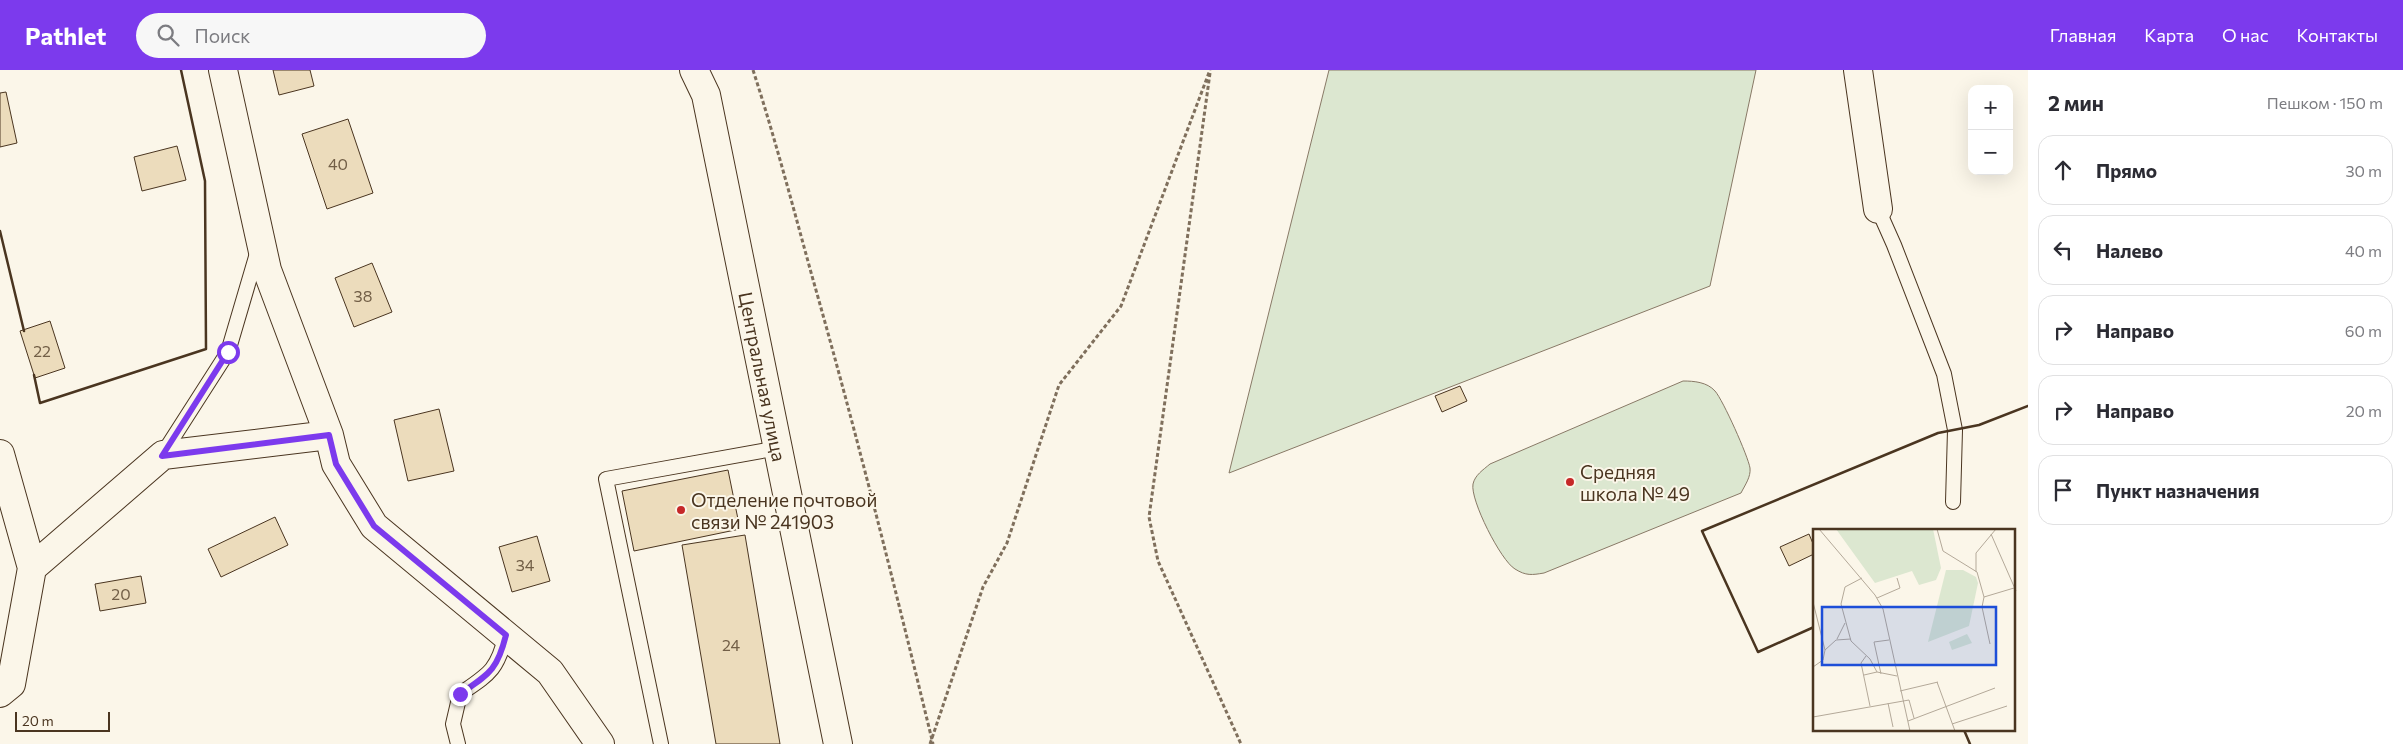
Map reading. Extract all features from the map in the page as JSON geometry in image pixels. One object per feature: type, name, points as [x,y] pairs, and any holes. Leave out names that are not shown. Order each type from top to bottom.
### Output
[{"type":"street","points":[[224,70],[267,270],[329,435],[336,464],[374,526],[550,672],[600,744]]},
{"type":"street","name":"Центральная улица","points":[[694,70],[706,95],[838,744]]},
{"type":"street","points":[[1858,70],[1878,209]]},
{"type":"street","points":[[32,568],[162,456],[329,435]]},
{"type":"street","points":[[0,454],[32,568],[11,684],[0,693]]},
{"type":"lane","points":[[1878,209],[1944,374],[1954,430],[1953,502]]},
{"type":"lane","points":[[162,456],[228,352],[260,242]]},
{"type":"lane","points":[[660,744],[606,479],[778,448]]},
{"type":"lane","points":[[458,744],[453,724],[460,694],[490,674],[502,652],[506,635]]},
{"type":"path","points":[[752,70],[766,109],[828,332],[901,608],[932,739]]},
{"type":"path","points":[[931,744],[983,587],[1007,543],[1059,385],[1121,306],[1210,70]]},
{"type":"path","points":[[1210,70],[1149,517],[1158,561],[1241,744]]},
{"type":"green space","points":[[1329,70],[1756,70],[1710,286],[1229,473]]},
{"type":"green space","points":[[1683,381],[1696,382],[1712,388],[1724,405],[1750,468],[1749,478],[1741,493],[1544,573],[1526,574],[1509,564],[1495,543],[1476,503],[1473,484],[1480,473],[1490,464]]},
{"type":"building","points":[[273,70],[310,70],[314,86],[279,95]]},
{"type":"building","points":[[6,92],[17,143],[0,147],[0,93]]},
{"type":"building","points":[[348,119],[373,193],[327,209],[302,134]]},
{"type":"building","points":[[177,146],[186,180],[142,191],[134,157]]},
{"type":"building","points":[[372,263],[392,312],[354,327],[335,278]]},
{"type":"building","points":[[50,321],[65,368],[35,378],[20,331]]},
{"type":"building","points":[[1460,386],[1467,401],[1442,412],[1435,396]]},
{"type":"building","points":[[439,409],[454,471],[408,481],[394,420]]},
{"type":"building","name":"Отделение почтовой связи № 241903","points":[[728,470],[740,529],[634,551],[622,491]]},
{"type":"building","points":[[275,517],[288,545],[221,577],[208,549]]},
{"type":"building","points":[[1809,534],[1813,544],[1813,554],[1789,566],[1780,547]]},
{"type":"building","points":[[745,535],[780,744],[716,744],[682,545]]},
{"type":"building","points":[[537,536],[550,581],[512,592],[499,547]]},
{"type":"building","points":[[141,576],[146,603],[100,611],[95,584]]},
{"type":"wall","points":[[34,375],[40,403],[206,349],[205,181],[181,70]]},
{"type":"wall","points":[[0,231],[24,331]]},
{"type":"wall","points":[[1813,627],[1758,652],[1702,531],[1938,433],[1979,425],[2028,406]]},
{"type":"wall","points":[[1965,732],[1970,744]]},
{"type":"place","name":"Средняя школа № 49","points":[[1570,482]]},
{"type":"place","name":"Отделение почтовой связи № 241903","points":[[681,510]]},
{"type":"route","points":[[228,352],[162,456],[253,443],[329,435],[336,464],[374,526],[506,635],[502,652],[490,674],[460,694]]}]
